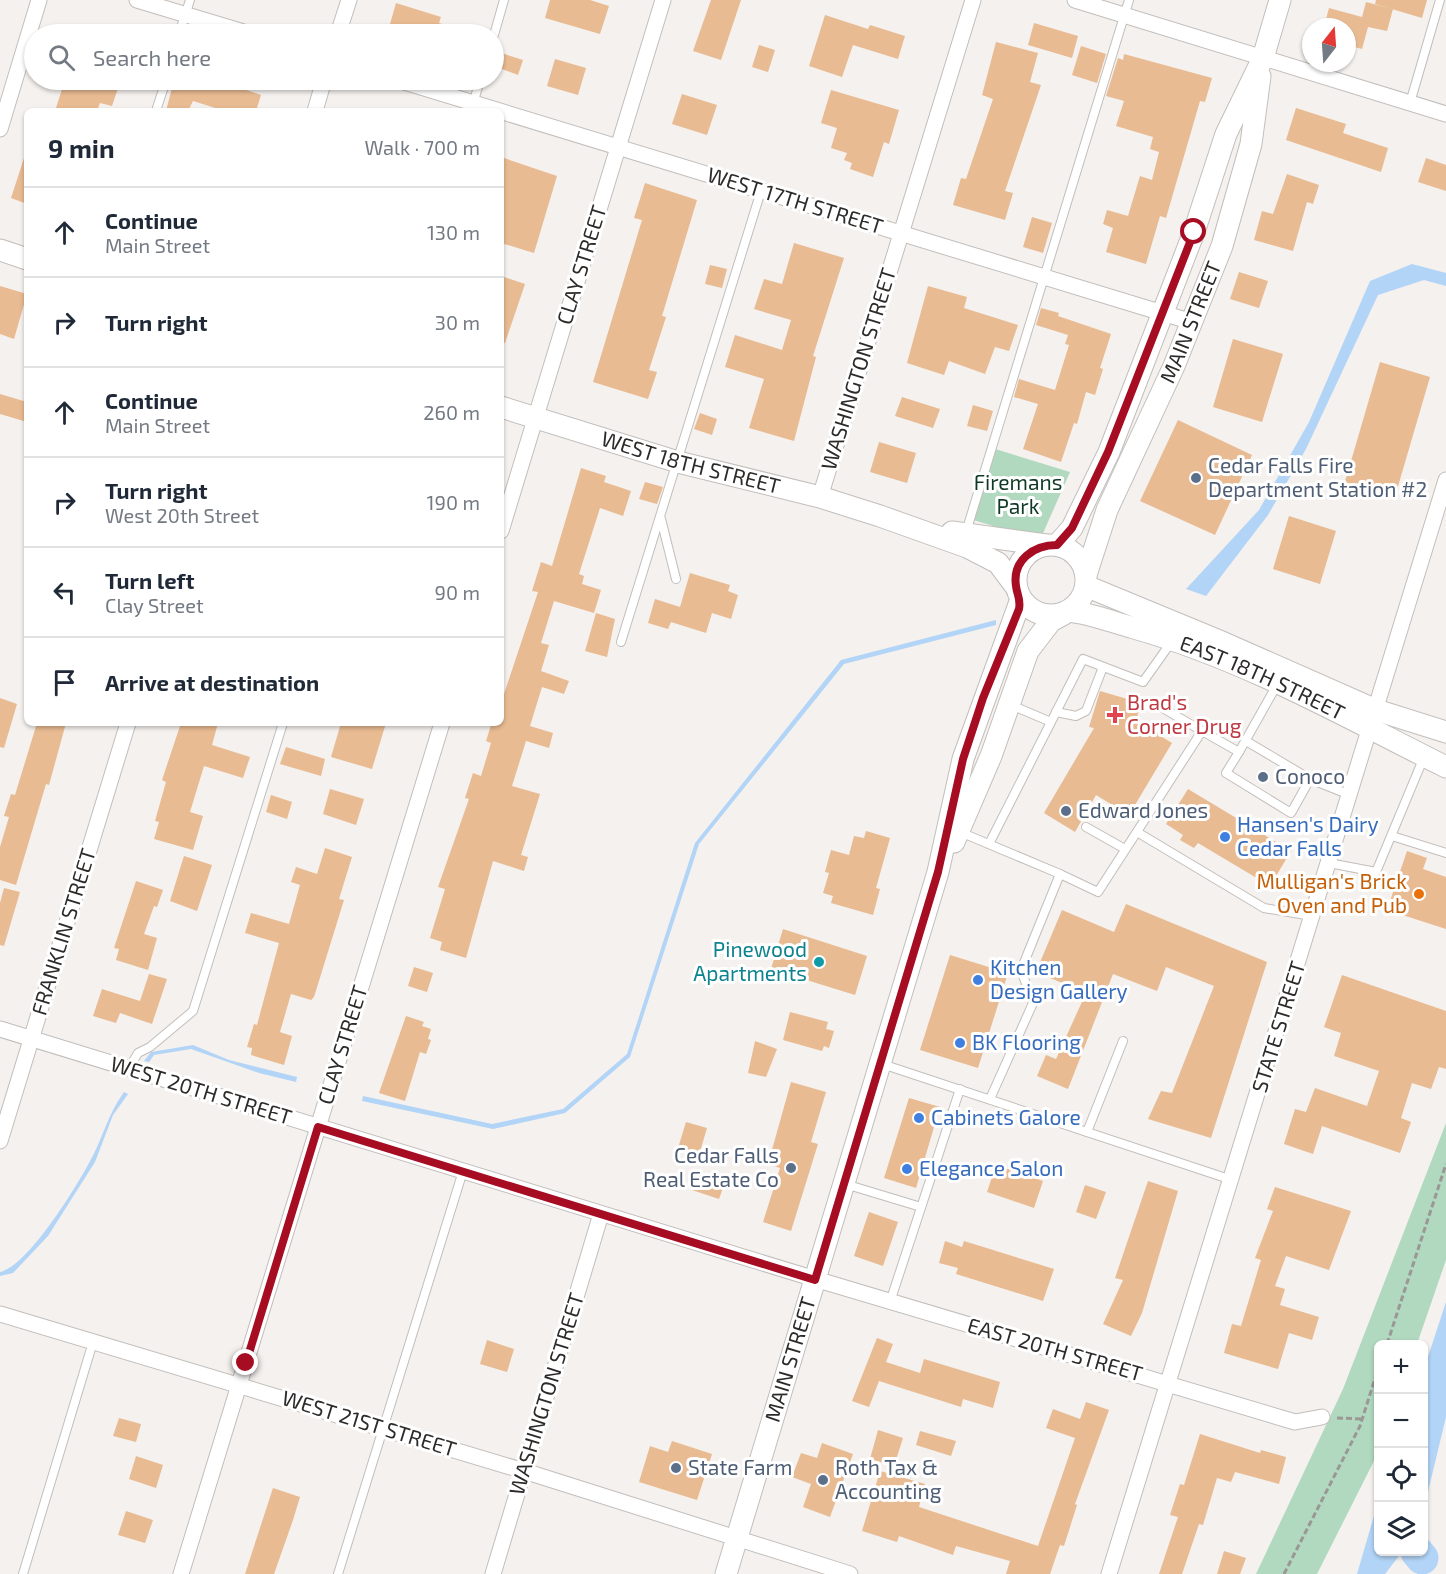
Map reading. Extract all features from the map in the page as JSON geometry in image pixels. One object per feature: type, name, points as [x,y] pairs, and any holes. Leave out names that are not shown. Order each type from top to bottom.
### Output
[{"type":"main road","name":"MAIN STREET","points":[[1086,581],[1107,510],[1146,430],[1222,246],[1251,144],[1263,58],[1280,0]]},
{"type":"main road","name":"MAIN STREET","points":[[1052,545],[1072,528],[1108,452],[1194,232],[1226,134],[1263,58]]},
{"type":"main road","points":[[0,250],[24,257]]},
{"type":"main road","name":"WEST 18TH STREET","points":[[504,408],[678,462],[820,497],[967,547],[998,563],[1018,593]]},
{"type":"main road","name":"WEST 18TH STREET","points":[[880,516],[965,535],[1052,545]]},
{"type":"main road","points":[[1052,545],[1077,556],[1086,581],[1082,598],[1066,613],[1052,616],[1040,614],[1029,608],[1018,593],[1016,575],[1026,555],[1052,545]]},
{"type":"main road","name":"EAST 18TH STREET","points":[[1086,581],[1224,643],[1373,719],[1425,756],[1446,766]]},
{"type":"main road","name":"MAIN STREET","points":[[726,1574],[938,872],[963,759],[1018,593]]},
{"type":"main road","name":"MAIN STREET","points":[[938,872],[960,831],[1028,651],[1051,621],[1066,613]]},
{"type":"main road","name":"EAST 18TH STREET","points":[[1066,613],[1173,639],[1320,701],[1373,719],[1446,732]]},
{"type":"street","points":[[32,24],[39,0]]},
{"type":"street","points":[[137,0],[188,7],[227,24]]},
{"type":"street","points":[[341,24],[349,0]]},
{"type":"street","name":"CLAY STREET","points":[[504,521],[663,0]]},
{"type":"street","name":"WASHINGTON STREET","points":[[820,497],[973,0]]},
{"type":"street","points":[[1075,0],[1446,114]]},
{"type":"street","points":[[0,129],[24,50]]},
{"type":"street","points":[[316,108],[321,90]]},
{"type":"street","name":"WEST 17TH STREET","points":[[425,90],[472,107]]},
{"type":"street","name":"WEST 17TH STREET","points":[[504,116],[618,147],[1192,322]]},
{"type":"street","name":"STATE STREET","points":[[1109,1574],[1446,480]]},
{"type":"street","name":"FRANKLIN STREET","points":[[0,1141],[127,726]]},
{"type":"street","name":"CLAY STREET","points":[[182,1574],[441,726]]},
{"type":"street","name":"WEST 20TH STREET","points":[[0,1029],[815,1280]]},
{"type":"street","name":"WASHINGTON STREET","points":[[493,1574],[601,1214]]},
{"type":"street","name":"EAST 20TH STREET","points":[[815,1280],[1295,1422],[1322,1417]]},
{"type":"street","name":"WEST 21ST STREET","points":[[0,1314],[524,1471],[850,1574]]},
{"type":"lane","points":[[497,24],[504,0]]},
{"type":"lane","points":[[965,535],[1129,0]]},
{"type":"lane","points":[[1410,103],[1440,0]]},
{"type":"lane","points":[[182,24],[188,7]]},
{"type":"lane","points":[[157,108],[163,90]]},
{"type":"lane","points":[[472,107],[477,90]]},
{"type":"lane","points":[[621,642],[761,190]]},
{"type":"lane","points":[[660,518],[676,579]]},
{"type":"lane","points":[[989,844],[1083,659],[1143,682],[1173,639]]},
{"type":"lane","points":[[1056,712],[1076,716],[1086,711],[1103,667]]},
{"type":"lane","points":[[1278,683],[1226,773],[1291,813],[1311,779]]},
{"type":"lane","points":[[1009,704],[1051,722]]},
{"type":"lane","points":[[1161,707],[1239,752]]},
{"type":"lane","points":[[129,1068],[138,1053],[150,1047],[193,1011],[282,726]]},
{"type":"lane","points":[[960,831],[1098,892],[1202,731]]},
{"type":"lane","points":[[1246,741],[1311,779],[1350,795]]},
{"type":"lane","points":[[1329,863],[1376,872],[1425,756]]},
{"type":"lane","points":[[1086,827],[1125,849]]},
{"type":"lane","points":[[1137,832],[1264,908],[1313,916]]},
{"type":"lane","points":[[1392,836],[1446,853]]},
{"type":"lane","points":[[990,1099],[1033,1003],[1021,970],[1060,874]]},
{"type":"lane","points":[[1087,1132],[1123,1041]]},
{"type":"lane","points":[[880,1063],[1232,1180]]},
{"type":"lane","points":[[890,1302],[960,1089]]},
{"type":"lane","points":[[338,1574],[463,1171]]},
{"type":"lane","points":[[844,1184],[921,1207]]},
{"type":"lane","points":[[23,1574],[93,1342]]},
{"type":"path","points":[[1388,1340],[1446,1164]]},
{"type":"path","points":[[1284,1574],[1362,1419],[1374,1382]]},
{"type":"path","points":[[1322,1417],[1362,1419]]},
{"type":"green space","name":"Firemans Park","points":[[992,448],[1070,472],[1040,540],[970,519]]},
{"type":"green space","points":[[1446,1123],[1446,1260],[1418,1340],[1374,1340],[1374,1461],[1317,1574],[1256,1574],[1343,1389]]},
{"type":"water","points":[[1412,264],[1446,273],[1446,286],[1424,280],[1378,295],[1306,449],[1268,515],[1206,596],[1186,589],[1259,510],[1309,422],[1370,281]]},
{"type":"water","points":[[996,620],[996,625],[844,664],[699,844],[630,1057],[565,1113],[493,1129],[362,1101],[363,1096],[492,1124],[563,1109],[627,1054],[695,843],[841,660]]},
{"type":"water","points":[[193,1045],[229,1060],[297,1077],[296,1082],[259,1073],[191,1049],[154,1055],[149,1062],[144,1061],[151,1052]]},
{"type":"water","points":[[124,1092],[128,1094],[113,1115],[95,1162],[48,1236],[13,1273],[0,1276],[0,1272],[11,1267],[24,1256],[50,1225],[89,1163],[113,1109]]},
{"type":"water","points":[[1446,1302],[1446,1417],[1428,1491],[1428,1394],[1428,1357]]},
{"type":"water","points":[[1374,1516],[1374,1556],[1399,1556],[1385,1574],[1357,1574]]},
{"type":"building","points":[[550,0],[590,0],[609,6],[600,34],[545,18]]},
{"type":"building","points":[[711,0],[741,0],[721,60],[693,51]]},
{"type":"building","points":[[1376,0],[1427,0],[1422,18],[1375,4]]},
{"type":"building","points":[[1366,2],[1393,9],[1387,31],[1368,27],[1362,49],[1356,47],[1356,18],[1326,18],[1329,8],[1362,17]]},
{"type":"building","points":[[396,3],[441,17],[439,23],[442,24],[390,24]]},
{"type":"building","points":[[825,15],[868,29],[870,25],[905,36],[898,59],[853,45],[842,77],[809,66]]},
{"type":"building","points":[[1034,23],[1078,36],[1072,58],[1028,45]]},
{"type":"building","points":[[996,42],[1038,53],[1030,82],[1041,85],[1005,191],[1013,193],[1005,220],[953,205],[961,178],[966,179],[993,99],[982,95]]},
{"type":"building","points":[[759,45],[775,50],[768,72],[752,67]]},
{"type":"building","points":[[1081,46],[1106,54],[1097,83],[1072,75]]},
{"type":"building","points":[[504,54],[523,60],[518,75],[504,70]]},
{"type":"building","points":[[1124,54],[1212,78],[1205,102],[1200,101],[1166,218],[1160,216],[1146,264],[1106,252],[1113,228],[1103,224],[1107,210],[1128,216],[1140,176],[1152,180],[1159,152],[1150,149],[1153,137],[1116,126],[1124,101],[1106,96],[1118,58],[1123,60]]},
{"type":"building","points":[[555,59],[586,68],[578,95],[547,86]]},
{"type":"building","points":[[62,90],[117,90],[112,106],[100,103],[98,108],[56,108]]},
{"type":"building","points":[[171,90],[246,90],[261,95],[257,108],[215,108],[193,101],[190,108],[167,108]]},
{"type":"building","points":[[831,90],[899,110],[889,144],[884,142],[873,177],[850,169],[852,163],[844,160],[847,153],[831,148],[837,128],[821,123]]},
{"type":"building","points":[[682,94],[717,105],[707,135],[672,124]]},
{"type":"building","points":[[1296,108],[1346,124],[1343,133],[1388,148],[1381,172],[1286,140]]},
{"type":"building","points":[[24,158],[24,203],[11,198]]},
{"type":"building","points":[[504,158],[557,176],[534,253],[504,244]]},
{"type":"building","points":[[1426,158],[1446,165],[1446,191],[1418,182]]},
{"type":"building","points":[[1287,174],[1319,185],[1313,204],[1307,202],[1293,251],[1254,240],[1262,211],[1273,214]]},
{"type":"building","points":[[645,183],[697,200],[662,316],[666,317],[649,370],[657,372],[648,399],[593,382],[642,220],[634,218]]},
{"type":"building","points":[[1032,217],[1052,223],[1043,253],[1023,247]]},
{"type":"building","points":[[794,243],[844,258],[813,356],[816,357],[794,441],[749,428],[764,379],[725,367],[735,335],[782,350],[791,320],[754,309],[764,279],[782,284]]},
{"type":"building","points":[[710,265],[727,269],[722,288],[705,284]]},
{"type":"building","points":[[1239,272],[1268,281],[1259,308],[1230,299]]},
{"type":"building","points":[[504,277],[525,284],[504,343]]},
{"type":"building","points":[[0,286],[24,293],[24,304],[14,339],[0,334]]},
{"type":"building","points":[[928,286],[967,297],[964,308],[1018,325],[1009,351],[995,347],[985,374],[949,361],[944,375],[907,363]]},
{"type":"building","points":[[1041,308],[1111,334],[1100,368],[1103,369],[1095,395],[1086,392],[1077,424],[1074,423],[1061,462],[1023,449],[1038,404],[1014,397],[1019,379],[1055,390],[1069,345],[1065,344],[1068,335],[1036,325]]},
{"type":"building","points":[[1233,339],[1283,354],[1262,422],[1213,407]]},
{"type":"building","points":[[1380,362],[1430,377],[1394,500],[1344,485]]},
{"type":"building","points":[[0,394],[24,401],[24,421],[0,414]]},
{"type":"building","points":[[902,397],[940,409],[933,428],[895,416]]},
{"type":"building","points":[[973,405],[993,411],[987,431],[967,426]]},
{"type":"building","points":[[700,413],[717,419],[712,435],[694,429]]},
{"type":"building","name":"Cedar Falls Fire Department Station #2","points":[[1178,420],[1252,455],[1215,535],[1140,501]]},
{"type":"building","points":[[879,442],[916,453],[907,483],[870,472]]},
{"type":"building","points":[[581,468],[606,476],[604,482],[631,491],[623,516],[600,508],[579,574],[584,576],[582,584],[601,590],[594,613],[554,601],[541,643],[549,645],[541,671],[569,681],[564,694],[542,687],[530,726],[553,733],[549,748],[526,741],[512,786],[540,794],[521,855],[528,857],[524,871],[493,861],[466,958],[440,950],[442,942],[430,938],[445,889],[438,887],[469,799],[465,798],[473,773],[481,776],[491,743],[486,741],[491,726],[504,726],[504,694],[538,592],[532,591],[541,562],[552,566]]},
{"type":"building","points":[[645,482],[663,487],[657,504],[639,499]]},
{"type":"building","points":[[1289,516],[1336,531],[1320,584],[1273,569]]},
{"type":"building","points":[[690,573],[730,585],[728,591],[738,595],[731,619],[712,613],[706,633],[671,622],[668,629],[648,623],[655,599],[680,607]]},
{"type":"building","points":[[596,613],[615,619],[607,657],[585,651]]},
{"type":"building","points":[[1100,691],[1141,703],[1136,721],[1172,743],[1129,815],[1096,795],[1075,832],[1044,813],[1094,728],[1089,727]]},
{"type":"building","points":[[0,698],[17,704],[4,748],[0,747]]},
{"type":"building","points":[[36,726],[65,726],[49,785],[46,784],[16,885],[0,880],[0,847],[9,817],[4,816],[11,794],[15,795]]},
{"type":"building","points":[[180,726],[217,726],[212,745],[250,757],[243,778],[204,766],[190,812],[203,816],[193,850],[154,839],[159,822],[155,821],[166,782],[162,780]]},
{"type":"building","points":[[340,726],[385,726],[372,769],[331,757]]},
{"type":"building","points":[[286,747],[325,759],[321,776],[280,764]]},
{"type":"building","points":[[330,789],[364,799],[356,825],[323,814]]},
{"type":"building","name":"Hansen's Dairy Cedar Falls","points":[[1188,789],[1291,851],[1270,886],[1198,843],[1194,848],[1180,840],[1183,835],[1166,824]]},
{"type":"building","points":[[271,795],[292,802],[287,819],[266,812]]},
{"type":"building","points":[[866,831],[890,838],[876,888],[880,889],[873,915],[831,903],[833,896],[823,893],[829,873],[825,872],[831,850],[849,855],[854,836],[864,838]]},
{"type":"building","points":[[325,848],[352,857],[339,899],[344,900],[314,997],[311,1000],[291,994],[280,1032],[292,1036],[284,1065],[251,1055],[252,1048],[247,1047],[254,1024],[257,1025],[279,943],[245,933],[251,913],[289,924],[300,885],[291,882],[296,867],[317,874]]},
{"type":"building","name":"Mulligan's Brick Oven and Pub","points":[[1407,851],[1427,858],[1423,869],[1446,877],[1446,929],[1387,910]]},
{"type":"building","points":[[184,856],[212,865],[197,911],[170,901]]},
{"type":"building","points":[[136,881],[163,890],[157,907],[154,906],[144,934],[157,938],[148,970],[116,960],[119,949],[114,948]]},
{"type":"building","points":[[4,888],[20,892],[4,946],[0,945],[0,903]]},
{"type":"building","points":[[1126,904],[1267,962],[1211,1138],[1148,1119],[1161,1091],[1172,1093],[1214,986],[1166,967],[1157,991],[1113,974],[1068,1089],[1037,1076],[1046,1055],[1056,1059],[1086,993],[1036,972],[1062,910],[1114,932]]},
{"type":"building","name":"Pinewood Apartments","points":[[783,929],[867,956],[855,995],[771,969]]},
{"type":"building","points":[[950,955],[1008,973],[978,1068],[920,1050]]},
{"type":"building","points":[[414,967],[433,973],[427,992],[408,986]]},
{"type":"building","points":[[149,974],[167,979],[152,1024],[120,1013],[116,1023],[93,1016],[102,989],[140,1001]]},
{"type":"building","points":[[1342,975],[1446,1011],[1446,1069],[1439,1067],[1431,1089],[1412,1083],[1401,1118],[1411,1122],[1400,1153],[1322,1126],[1313,1154],[1284,1144],[1295,1109],[1306,1112],[1315,1088],[1367,1106],[1379,1071],[1334,1056],[1341,1033],[1324,1027]]},
{"type":"building","points":[[790,1012],[828,1022],[826,1029],[834,1031],[829,1048],[824,1046],[822,1051],[783,1040]]},
{"type":"building","points":[[406,1016],[424,1022],[422,1026],[431,1029],[428,1039],[431,1040],[426,1054],[420,1052],[405,1101],[379,1093]]},
{"type":"building","points":[[755,1041],[777,1049],[766,1077],[748,1073]]},
{"type":"building","points":[[791,1082],[826,1092],[811,1142],[818,1144],[791,1231],[763,1222],[780,1168],[768,1164]]},
{"type":"building","points":[[909,1098],[940,1107],[916,1188],[884,1178]]},
{"type":"building","points":[[686,1122],[707,1128],[699,1155],[678,1148]]},
{"type":"building","points":[[996,1165],[1043,1181],[1034,1208],[987,1192]]},
{"type":"building","points":[[698,1173],[725,1182],[719,1199],[692,1190]]},
{"type":"building","points":[[1148,1181],[1178,1191],[1142,1313],[1131,1336],[1103,1324],[1123,1280],[1115,1278]]},
{"type":"building","points":[[1085,1185],[1106,1192],[1096,1219],[1076,1212]]},
{"type":"building","points":[[1275,1187],[1351,1211],[1329,1270],[1286,1256],[1275,1286],[1285,1289],[1280,1305],[1319,1317],[1312,1340],[1289,1333],[1278,1369],[1224,1353],[1232,1324],[1241,1326],[1261,1260],[1255,1258],[1273,1211],[1267,1209]]},
{"type":"building","points":[[869,1212],[898,1222],[883,1266],[854,1256]]},
{"type":"building","points":[[945,1241],[962,1247],[964,1241],[1054,1269],[1043,1301],[956,1274],[958,1268],[939,1263]]},
{"type":"building","points":[[877,1338],[893,1344],[886,1362],[920,1373],[924,1359],[1000,1382],[993,1408],[963,1399],[961,1407],[879,1381],[869,1407],[852,1401]]},
{"type":"building","points":[[487,1340],[514,1349],[507,1372],[480,1364]]},
{"type":"building","points":[[1086,1402],[1109,1410],[1075,1504],[1077,1505],[1064,1546],[1060,1545],[1050,1574],[1006,1574],[1010,1561],[956,1546],[953,1555],[899,1536],[897,1542],[862,1531],[880,1471],[925,1484],[919,1507],[1038,1546],[1075,1438],[1046,1428],[1053,1409],[1080,1419]]},
{"type":"building","points":[[119,1418],[141,1424],[136,1442],[113,1436]]},
{"type":"building","points":[[878,1430],[903,1438],[894,1466],[870,1459]]},
{"type":"building","points":[[920,1431],[956,1441],[951,1456],[916,1445]]},
{"type":"building","points":[[1200,1434],[1260,1453],[1261,1450],[1286,1457],[1279,1484],[1235,1472],[1231,1482],[1217,1478],[1203,1525],[1199,1524],[1182,1574],[1159,1574],[1178,1517],[1170,1515],[1180,1484],[1184,1485]]},
{"type":"building","name":"State Farm","points":[[672,1441],[712,1454],[697,1500],[639,1482],[650,1446],[668,1452]]},
{"type":"building","name":"Roth Tax & Accounting","points":[[822,1443],[853,1454],[830,1517],[803,1507],[811,1484],[792,1477],[801,1453],[817,1458]]},
{"type":"building","points":[[136,1456],[163,1465],[156,1488],[129,1479]]},
{"type":"building","points":[[273,1488],[300,1497],[293,1520],[274,1574],[245,1574]]},
{"type":"building","points":[[126,1511],[153,1520],[145,1543],[118,1535]]},
{"type":"building","points":[[1224,1551],[1246,1558],[1240,1574],[1217,1574]]},
{"type":"place","name":"Cedar Falls Fire Department Station #2","points":[[1196,478]]},
{"type":"place","name":"Brad's Corner Drug","points":[[1115,715]]},
{"type":"place","name":"Conoco","points":[[1263,777]]},
{"type":"place","name":"Edward Jones","points":[[1066,811]]},
{"type":"place","name":"Hansen's Dairy Cedar Falls","points":[[1225,837]]},
{"type":"place","name":"Mulligan's Brick Oven and Pub","points":[[1419,894]]},
{"type":"place","name":"Pinewood Apartments","points":[[819,962]]},
{"type":"place","name":"Kitchen Design Gallery","points":[[978,980]]},
{"type":"place","name":"BK Flooring","points":[[960,1043]]},
{"type":"place","name":"Cabinets Galore","points":[[919,1118]]},
{"type":"place","name":"Cedar Falls Real Estate Co","points":[[791,1168]]},
{"type":"place","name":"Elegance Salon","points":[[907,1169]]},
{"type":"place","name":"State Farm","points":[[676,1468]]},
{"type":"place","name":"Roth Tax & Accounting","points":[[823,1480]]},
{"type":"route","points":[[246,1363],[318,1127],[815,1280],[938,872],[963,759],[983,698],[1019,609],[1021,599],[1016,587],[1016,575],[1020,563],[1036,548],[1057,545],[1072,528],[1108,452],[1144,354],[1194,232]]}]
